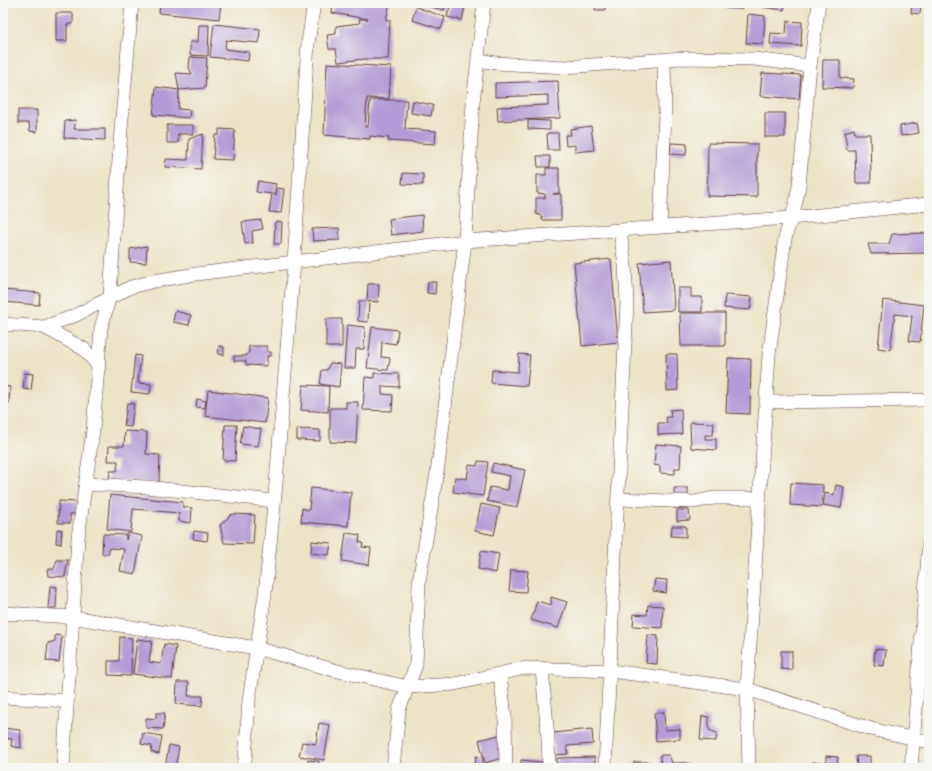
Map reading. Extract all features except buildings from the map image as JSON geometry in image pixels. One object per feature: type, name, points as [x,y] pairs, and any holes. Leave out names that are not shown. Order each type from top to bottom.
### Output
[{"type":"street","points":[[63,768],[72,617],[80,518],[86,484],[99,367],[102,321],[110,296],[121,130],[132,3]]},
{"type":"street","points":[[242,768],[245,761],[249,700],[265,594],[274,502],[294,263],[308,42],[314,3]]},
{"type":"street","points":[[393,768],[399,710],[416,665],[419,582],[438,466],[465,241],[473,103],[484,3]]},
{"type":"street","points":[[749,768],[747,689],[766,402],[774,308],[785,238],[795,206],[799,186],[810,66],[819,3]]},
{"type":"street","points":[[478,60],[496,63],[566,66],[664,60],[754,59],[810,66]]},
{"type":"street","points":[[660,227],[665,114],[664,60]]},
{"type":"street","points":[[3,324],[44,326],[74,316],[110,296],[131,287],[154,281],[196,274],[465,241],[790,218],[929,204]]},
{"type":"street","points":[[606,768],[627,302],[625,265],[620,231]]},
{"type":"street","points":[[44,326],[84,349],[99,367]]},
{"type":"street","points":[[766,402],[929,400]]},
{"type":"street","points":[[86,484],[146,487],[274,502]]},
{"type":"street","points":[[618,499],[694,502],[714,498],[760,498]]},
{"type":"street","points":[[911,768],[912,739],[929,543]]},
{"type":"street","points":[[3,613],[72,617],[256,648],[334,670],[408,687],[455,684],[525,668],[611,671],[747,689],[871,730],[929,742]]},
{"type":"street","points":[[542,669],[549,768]]},
{"type":"street","points":[[500,674],[505,717],[506,768]]},
{"type":"street","points":[[3,697],[67,701]]}]
